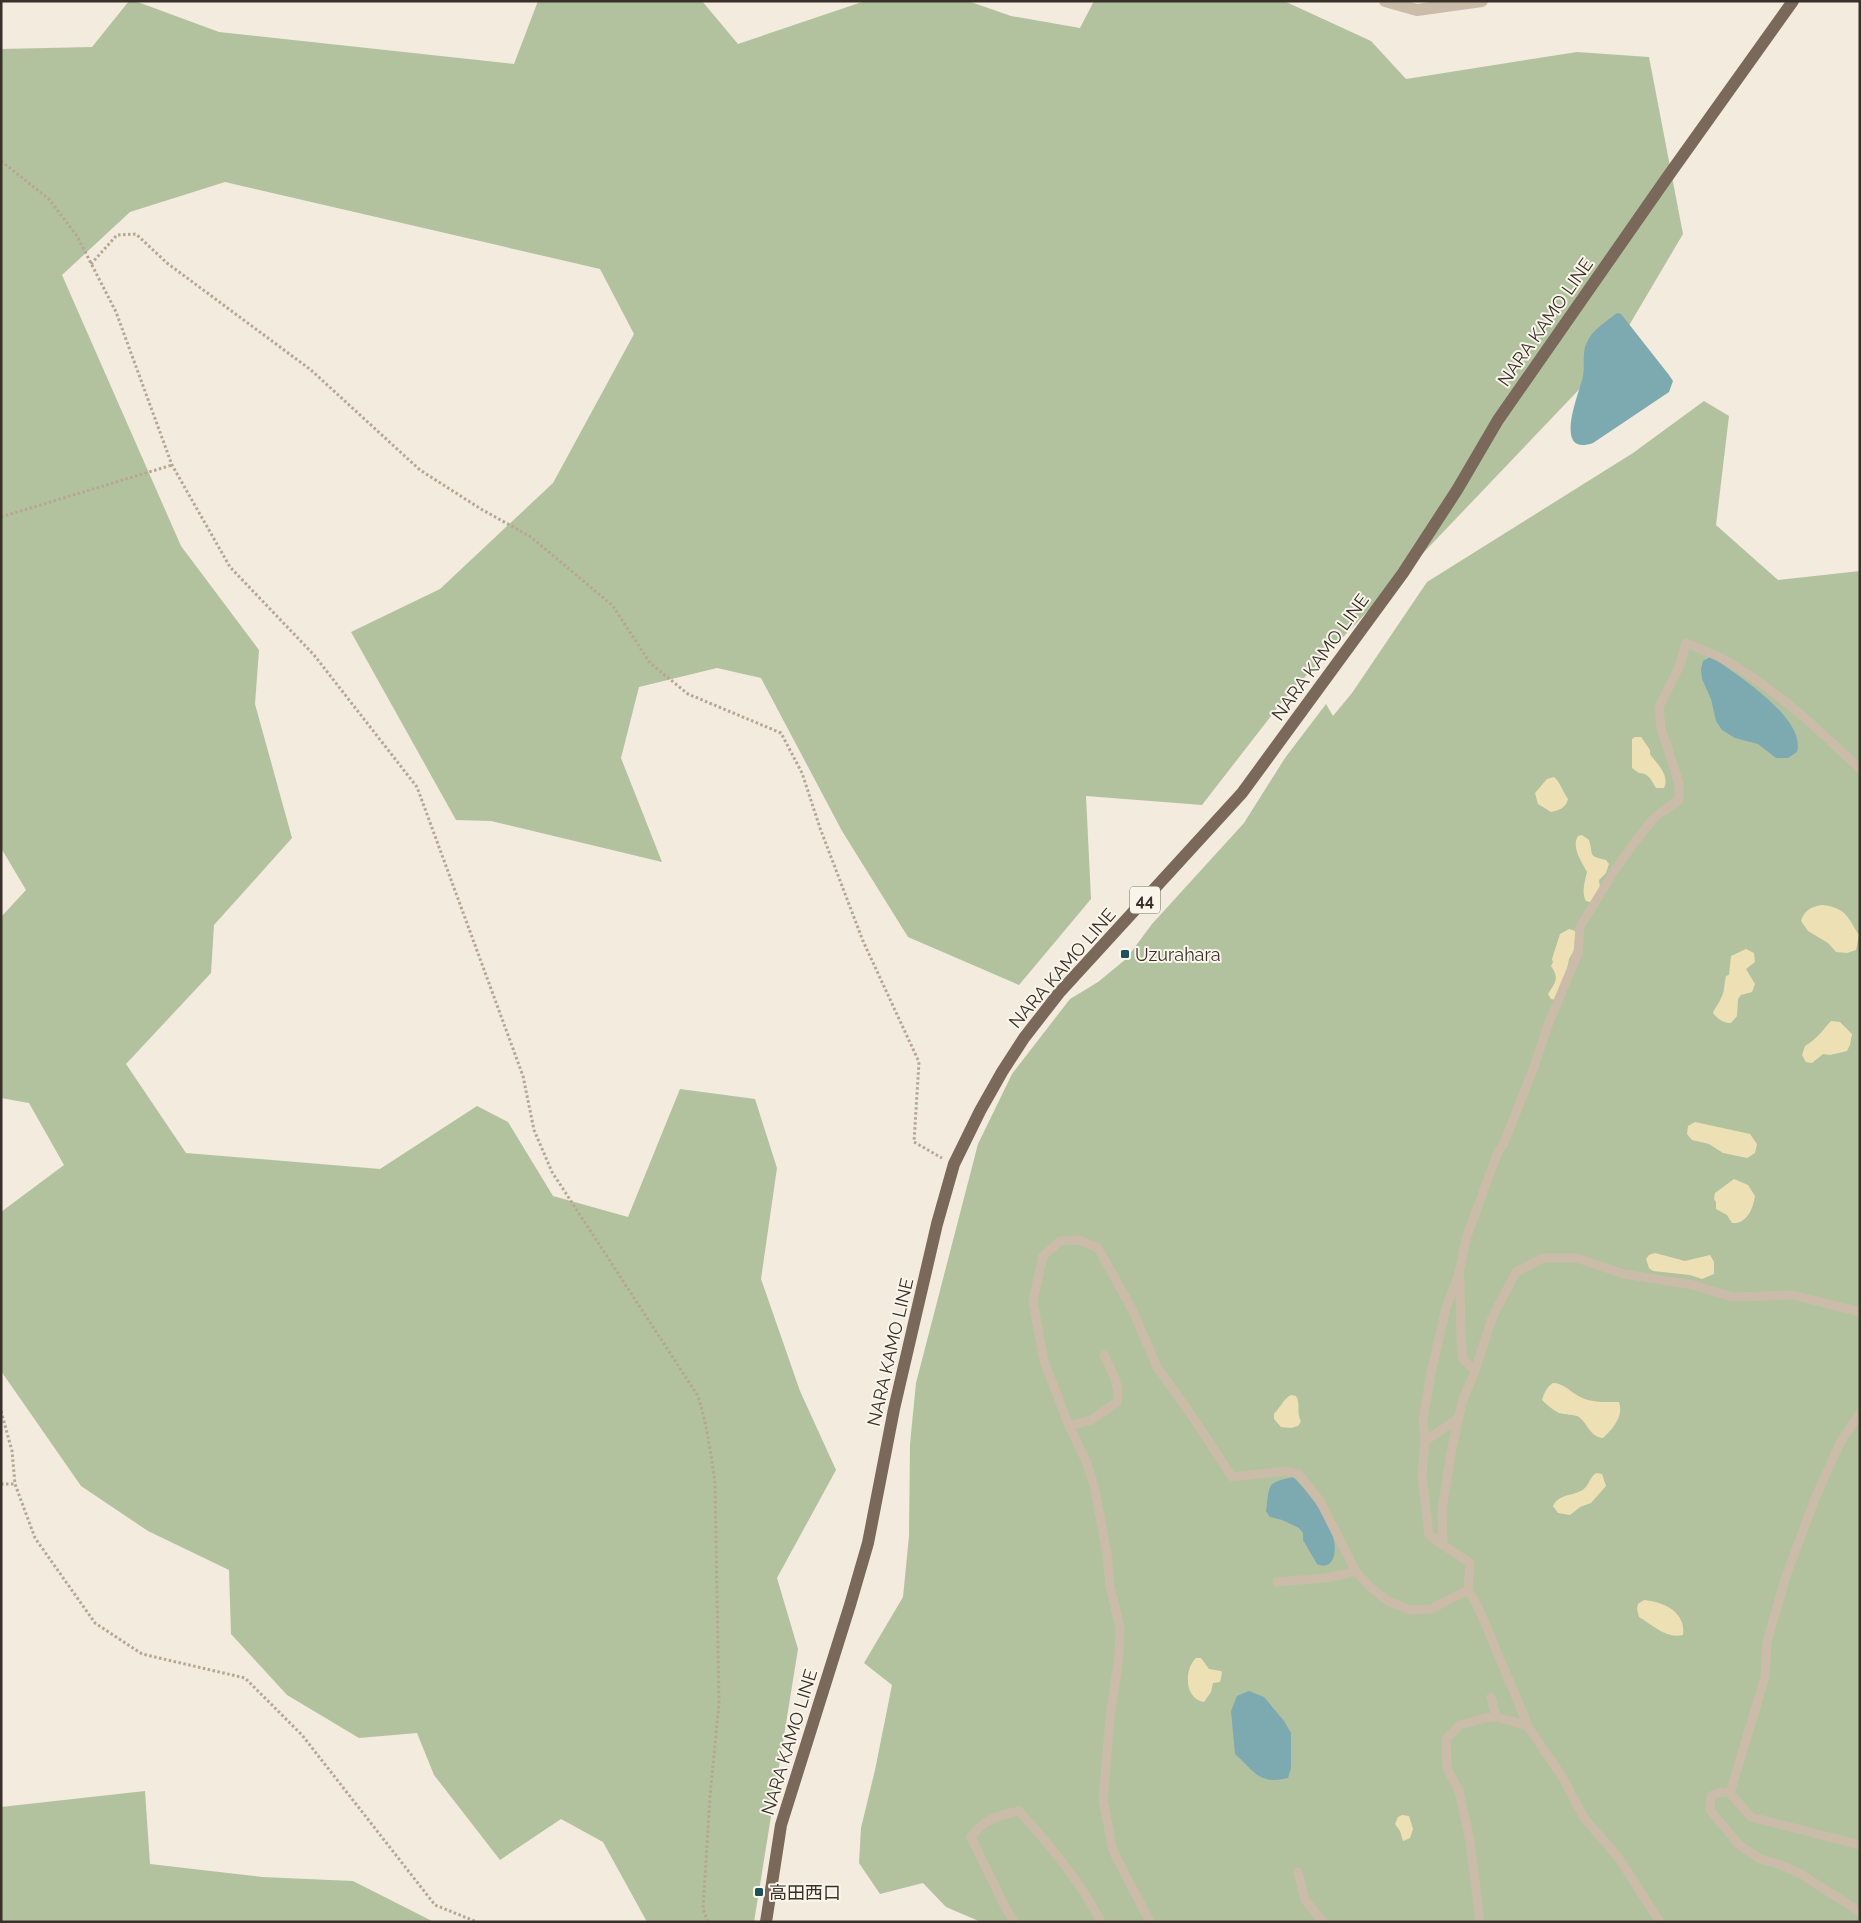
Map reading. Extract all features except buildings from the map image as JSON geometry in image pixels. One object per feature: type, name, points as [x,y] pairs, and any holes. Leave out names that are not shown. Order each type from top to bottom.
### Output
[{"type":"main road","name":"NARA KAMO LINE","points":[[766,1922],[781,1825],[868,1543],[894,1409],[937,1224],[954,1164],[1002,1072],[1024,1038],[1058,993],[1242,793],[1403,573],[1457,490],[1498,420],[1793,1]]},
{"type":"street","points":[[1385,1],[1417,10],[1482,1]]},
{"type":"lane","points":[[1660,1922],[1618,1857],[1584,1818],[1563,1778],[1529,1728],[1479,1609],[1468,1590],[1470,1562],[1429,1535],[1422,1475],[1425,1441],[1423,1420],[1431,1373],[1446,1308],[1459,1273],[1466,1239],[1497,1154],[1504,1142],[1578,952],[1580,927],[1633,844],[1655,817],[1679,800],[1679,783],[1662,728],[1659,706],[1680,665],[1686,643],[1720,657],[1760,682],[1809,720],[1860,769]]},
{"type":"lane","points":[[1150,1922],[1113,1851],[1103,1800],[1109,1727],[1119,1656],[1120,1628],[1110,1586],[1094,1485],[1086,1461],[1069,1426],[1044,1361],[1033,1301],[1044,1256],[1060,1241],[1079,1240],[1098,1248],[1133,1310],[1157,1368],[1194,1419],[1232,1477],[1285,1471],[1299,1474],[1320,1501],[1356,1572],[1370,1587],[1388,1601],[1410,1610],[1432,1608],[1468,1590]]},
{"type":"lane","points":[[1443,1544],[1442,1510],[1462,1402],[1475,1371],[1492,1318],[1516,1272],[1542,1258],[1578,1258],[1624,1274],[1693,1286],[1732,1297],[1793,1295],[1860,1312]]},
{"type":"lane","points":[[1459,1273],[1463,1359],[1475,1371]]},
{"type":"lane","points":[[1069,1426],[1091,1420],[1117,1402],[1119,1393],[1114,1376],[1104,1355]]},
{"type":"lane","points":[[1730,1793],[1765,1677],[1767,1642],[1786,1576],[1824,1478],[1840,1443],[1860,1413]]},
{"type":"lane","points":[[1425,1441],[1459,1418]]},
{"type":"lane","points":[[1277,1582],[1325,1578],[1356,1572]]},
{"type":"lane","points":[[1490,1697],[1496,1717]]},
{"type":"lane","points":[[1480,1922],[1470,1841],[1459,1791],[1447,1768],[1446,1739],[1460,1725],[1485,1718],[1496,1717],[1529,1728]]},
{"type":"lane","points":[[1860,1845],[1752,1817],[1730,1793],[1720,1792],[1711,1796],[1710,1810],[1739,1845],[1760,1859],[1782,1865],[1801,1874],[1860,1912]]},
{"type":"lane","points":[[1014,1922],[1002,1903],[971,1837],[976,1829],[993,1818],[1019,1811],[1052,1847],[1092,1905],[1101,1922]]},
{"type":"lane","points":[[1298,1872],[1305,1900],[1323,1922]]},
{"type":"path","points":[[1,162],[49,199],[77,236],[116,312],[172,465],[230,567],[314,655],[416,787],[523,1076],[534,1130],[552,1172],[698,1396],[711,1449],[715,1483],[719,1693],[703,1909],[708,1922]]},
{"type":"path","points":[[90,264],[118,235],[136,234],[167,263],[312,370],[420,470],[531,538],[612,606],[650,663],[688,694],[781,733],[802,773],[820,828],[863,941],[919,1062],[914,1142],[954,1164]]},
{"type":"path","points":[[1,516],[172,465]]},
{"type":"path","points":[[1,1411],[12,1451],[15,1484],[35,1538],[95,1623],[142,1654],[245,1678],[302,1735],[435,1905],[477,1922]]},
{"type":"path","points":[[1,1484],[15,1484]]},
{"type":"green space","points":[[129,1],[135,1],[219,32],[514,64],[538,1],[702,1],[738,44],[865,1],[968,1],[1011,16],[1080,28],[1094,1],[1284,1],[1371,41],[1406,79],[1577,52],[1649,57],[1683,234],[1611,356],[1285,698],[1202,805],[1086,796],[1091,899],[1019,985],[908,937],[842,831],[761,678],[717,668],[639,687],[621,758],[662,862],[491,821],[456,820],[351,632],[440,589],[553,483],[634,334],[600,269],[225,182],[130,212],[62,275],[181,546],[259,650],[255,704],[292,838],[214,925],[211,973],[126,1064],[186,1153],[380,1169],[477,1106],[508,1122],[553,1196],[628,1217],[680,1089],[755,1099],[777,1168],[761,1279],[800,1391],[836,1470],[777,1578],[798,1649],[754,1922],[647,1922],[603,1842],[561,1819],[500,1860],[434,1775],[417,1733],[359,1738],[287,1695],[231,1634],[229,1570],[148,1531],[81,1486],[1,1371],[1,1212],[64,1165],[29,1103],[1,1098],[1,917],[26,890],[1,848],[1,49],[92,47]]},
{"type":"green space","points":[[1704,401],[1729,416],[1716,525],[1778,580],[1860,571],[1860,1922],[981,1922],[946,1907],[923,1883],[880,1894],[859,1863],[861,1828],[892,1685],[864,1663],[903,1597],[909,1536],[910,1444],[916,1383],[978,1144],[1012,1074],[1070,999],[1098,982],[1126,959],[1152,924],[1244,823],[1285,758],[1326,704],[1333,716],[1352,693],[1427,582],[1633,453]]},
{"type":"green space","points":[[145,1791],[150,1864],[262,1877],[353,1881],[434,1922],[1,1922],[1,1807]]},
{"type":"sand","points":[[1641,737],[1650,750],[1650,754],[1662,770],[1665,779],[1664,788],[1656,788],[1647,776],[1632,768],[1632,739]]},
{"type":"sand","points":[[1554,777],[1568,799],[1564,807],[1551,812],[1538,804],[1535,793],[1547,779]]},
{"type":"sand","points":[[1582,835],[1589,840],[1592,854],[1606,860],[1609,864],[1606,873],[1599,880],[1601,897],[1594,903],[1586,901],[1584,887],[1587,872],[1576,850],[1578,836]]},
{"type":"sand","points":[[1822,905],[1836,908],[1845,914],[1859,935],[1856,950],[1847,953],[1836,952],[1828,943],[1808,931],[1801,921],[1802,917],[1808,910]]},
{"type":"sand","points":[[1569,929],[1575,931],[1578,936],[1576,947],[1569,959],[1562,996],[1556,1000],[1551,999],[1548,994],[1556,977],[1551,966],[1552,959],[1560,934]]},
{"type":"sand","points":[[1746,949],[1754,953],[1755,962],[1746,969],[1755,984],[1752,992],[1741,995],[1738,999],[1737,1016],[1731,1023],[1726,1022],[1719,1019],[1713,1013],[1722,996],[1726,976],[1729,975],[1731,956]]},
{"type":"sand","points":[[1831,1021],[1840,1022],[1852,1034],[1847,1051],[1830,1055],[1823,1054],[1812,1063],[1806,1062],[1802,1055],[1805,1046],[1816,1038]]},
{"type":"sand","points":[[1695,1122],[1750,1134],[1757,1144],[1755,1153],[1747,1158],[1723,1153],[1709,1144],[1692,1140],[1687,1134],[1688,1126]]},
{"type":"sand","points":[[1734,1179],[1748,1185],[1755,1196],[1751,1211],[1742,1221],[1737,1223],[1732,1223],[1727,1215],[1716,1209],[1714,1199],[1715,1193]]},
{"type":"sand","points":[[1655,1253],[1685,1261],[1710,1255],[1714,1262],[1714,1274],[1702,1279],[1690,1275],[1653,1271],[1649,1268],[1646,1259],[1649,1255]]},
{"type":"sand","points":[[1553,1383],[1563,1386],[1585,1399],[1600,1402],[1619,1402],[1619,1417],[1614,1426],[1603,1438],[1599,1437],[1592,1433],[1579,1417],[1559,1413],[1552,1409],[1542,1400],[1546,1390]]},
{"type":"sand","points":[[1291,1395],[1296,1396],[1301,1421],[1298,1426],[1291,1428],[1281,1427],[1274,1419],[1274,1414],[1286,1398]]},
{"type":"sand","points":[[1596,1473],[1602,1474],[1606,1486],[1591,1503],[1580,1507],[1570,1515],[1558,1513],[1553,1506],[1555,1502],[1584,1489]]},
{"type":"sand","points":[[1644,1600],[1659,1603],[1677,1614],[1683,1627],[1683,1635],[1677,1636],[1665,1633],[1639,1617],[1638,1604]]},
{"type":"sand","points":[[1196,1658],[1201,1658],[1209,1669],[1221,1671],[1222,1673],[1220,1682],[1213,1683],[1211,1692],[1204,1702],[1197,1700],[1190,1690],[1188,1683],[1189,1669]]},
{"type":"sand","points":[[1402,1815],[1409,1816],[1413,1829],[1410,1838],[1403,1841],[1400,1831],[1395,1824],[1398,1817]]},
{"type":"water","points":[[1617,313],[1621,314],[1673,381],[1669,392],[1593,443],[1581,445],[1574,441],[1571,433],[1571,423],[1583,375],[1585,347],[1589,338],[1596,330]]},
{"type":"water","points":[[1710,657],[1753,687],[1781,712],[1797,739],[1797,752],[1788,758],[1776,758],[1758,744],[1735,738],[1722,730],[1716,721],[1711,699],[1702,679],[1701,669],[1703,661]]},
{"type":"water","points":[[1293,1477],[1316,1504],[1330,1529],[1335,1552],[1328,1565],[1317,1564],[1303,1540],[1303,1533],[1299,1528],[1270,1517],[1266,1511],[1270,1486],[1278,1481]]},
{"type":"water","points":[[1249,1691],[1264,1697],[1284,1721],[1291,1733],[1291,1768],[1288,1778],[1270,1780],[1264,1778],[1253,1771],[1235,1754],[1231,1711],[1237,1696]]},
{"type":"place","name":"Uzurahara","points":[[1125,954]]},
{"type":"place","name":"高田西口","points":[[759,1892]]}]
